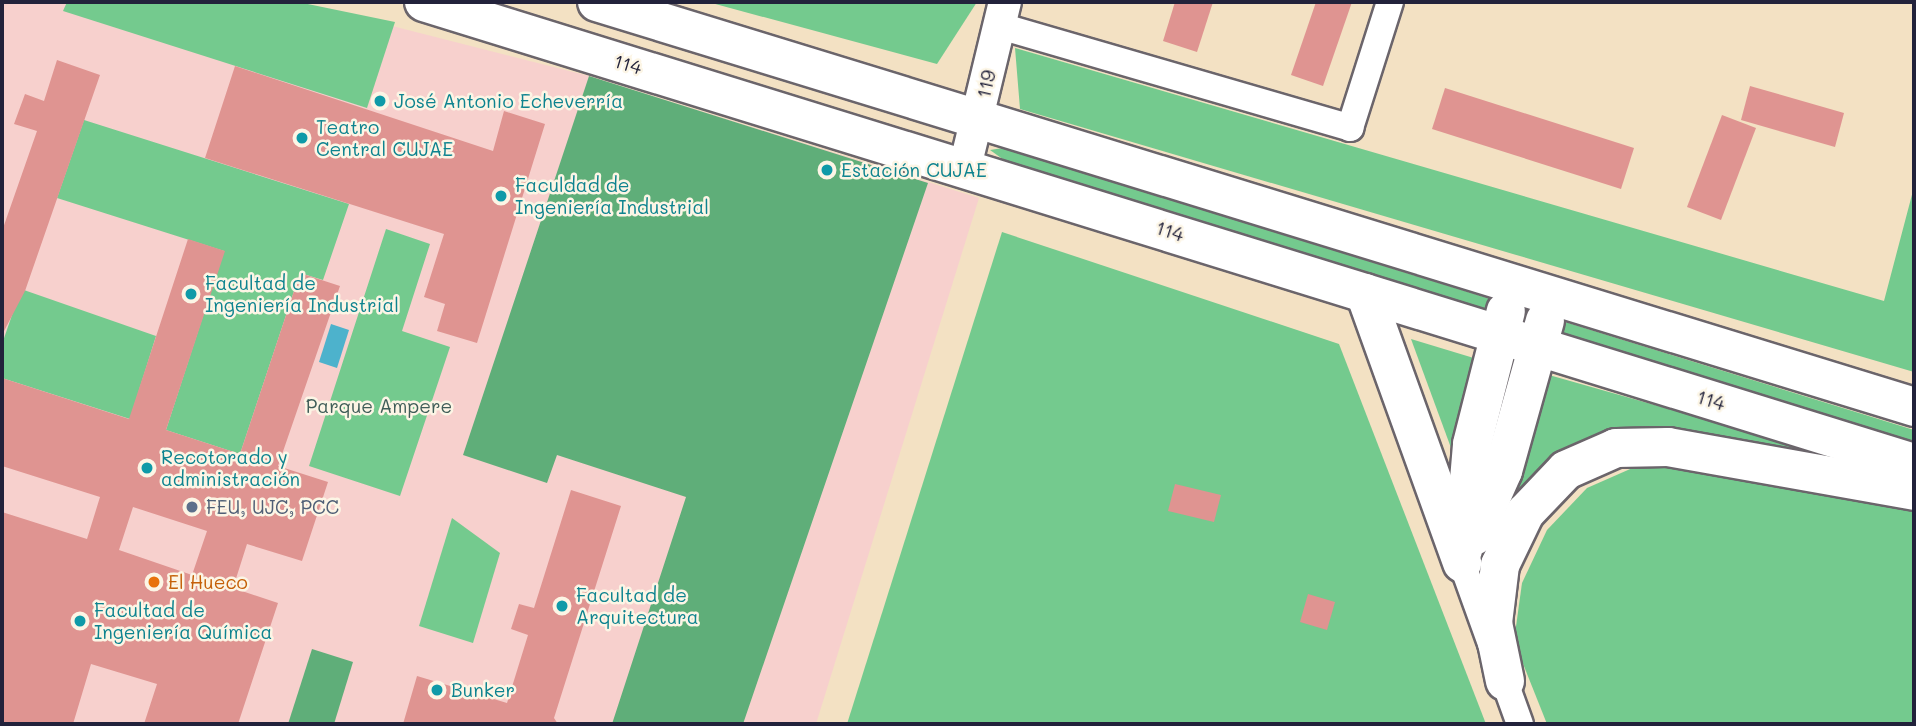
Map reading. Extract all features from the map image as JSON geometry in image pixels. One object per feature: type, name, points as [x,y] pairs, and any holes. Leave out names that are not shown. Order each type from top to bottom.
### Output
[{"type":"highway","name":"114","points":[[424,2],[965,167],[1914,463]]},
{"type":"highway","points":[[597,2],[978,116],[1914,407]]},
{"type":"highway","points":[[1462,563],[1472,444],[1514,283]]},
{"type":"highway","points":[[1365,293],[1462,563]]},
{"type":"highway","points":[[1462,563],[1503,471],[1552,295]]},
{"type":"highway","points":[[1505,681],[1493,623],[1500,565],[1525,513],[1566,470],[1616,448],[1668,447],[1914,491]]},
{"type":"street","points":[[1002,14],[1350,128],[1390,2]]},
{"type":"street","name":"119","points":[[965,167],[1002,14]]},
{"type":"street","points":[[1462,563],[1520,724]]},
{"type":"shaded area","points":[[2,2],[298,2],[589,76],[979,198],[816,724],[2,724]]},
{"type":"green space","points":[[67,2],[298,2],[395,22],[367,108],[63,11]]},
{"type":"green space","points":[[708,2],[977,2],[937,64]]},
{"type":"green space","points":[[1015,48],[1884,301],[1914,187],[1914,372],[1020,109]]},
{"type":"green space","points":[[589,76],[928,183],[743,724],[612,724],[686,497],[557,455],[547,483],[463,455]]},
{"type":"green space","points":[[84,120],[349,204],[323,280],[300,273],[240,454],[166,430],[224,251],[57,198]]},
{"type":"green space","points":[[1003,148],[1914,430],[1914,445],[1004,160],[990,150]]},
{"type":"green space","name":"Parque Ampere","points":[[386,229],[430,244],[402,331],[450,347],[400,496],[309,466]]},
{"type":"green space","points":[[1002,232],[1339,344],[1486,724],[847,724]]},
{"type":"green space","points":[[21,289],[156,336],[130,419],[2,378],[2,344]]},
{"type":"green space","points":[[1411,339],[1477,359],[1454,456]]},
{"type":"green space","points":[[1549,375],[1803,447],[1801,458],[1669,432],[1515,496]]},
{"type":"green space","points":[[1689,465],[1913,508],[1914,724],[1547,724],[1514,641],[1522,583],[1547,530],[1587,488],[1637,466]]},
{"type":"green space","points":[[452,518],[500,553],[473,643],[419,626]]},
{"type":"green space","points":[[312,649],[353,662],[334,724],[288,724]]},
{"type":"water","points":[[331,324],[349,330],[337,368],[319,362]]},
{"type":"building","points":[[1175,2],[1213,2],[1197,52],[1163,41]]},
{"type":"building","points":[[1316,2],[1352,2],[1323,86],[1291,75]]},
{"type":"building","points":[[57,60],[100,75],[25,291],[2,335],[2,231],[37,131],[14,124],[25,94],[44,101]]},
{"type":"building","points":[[235,66],[493,151],[504,111],[545,124],[477,343],[437,331],[445,304],[424,297],[444,234],[205,158]]},
{"type":"building","points":[[1750,86],[1844,113],[1835,147],[1741,120]]},
{"type":"building","points":[[1445,88],[1634,148],[1621,189],[1432,129]]},
{"type":"building","points":[[1722,115],[1756,128],[1721,220],[1687,207]]},
{"type":"building","points":[[188,239],[225,251],[166,430],[240,454],[300,273],[340,286],[278,466],[328,482],[302,561],[247,544],[233,588],[278,603],[238,724],[144,724],[157,684],[91,664],[73,724],[2,724],[2,512],[87,539],[100,497],[2,466],[2,378],[129,419]],"holes":[[[133,507],[207,531],[192,575],[119,550]]]},
{"type":"building","points":[[1175,484],[1221,495],[1214,522],[1168,511]]},
{"type":"building","name":"Facultad de Arquitectura","points":[[571,490],[621,506],[554,718],[558,724],[403,724],[417,676],[507,703],[528,635],[511,629],[519,604],[534,608]]},
{"type":"building","points":[[1308,594],[1335,602],[1327,630],[1300,622]]},
{"type":"place","name":"José Antonio Echeverría","points":[[380,101]]},
{"type":"place","name":"Teatro Central CUJAE","points":[[302,138]]},
{"type":"place","name":"Estación CUJAE","points":[[827,170]]},
{"type":"place","name":"Faculdad de Ingeniería Industrial","points":[[501,196]]},
{"type":"place","name":"Facultad de Ingeniería Industrial","points":[[191,294]]},
{"type":"place","name":"Recotorado y administración","points":[[147,468]]},
{"type":"place","name":"FEU, UJC, PCC","points":[[192,507]]},
{"type":"place","name":"El Hueco","points":[[154,582]]},
{"type":"place","name":"Facultad de Arquitectura","points":[[562,606]]},
{"type":"place","name":"Facultad de Ingeniería Química","points":[[80,621]]},
{"type":"place","name":"Bunker","points":[[437,690]]}]
